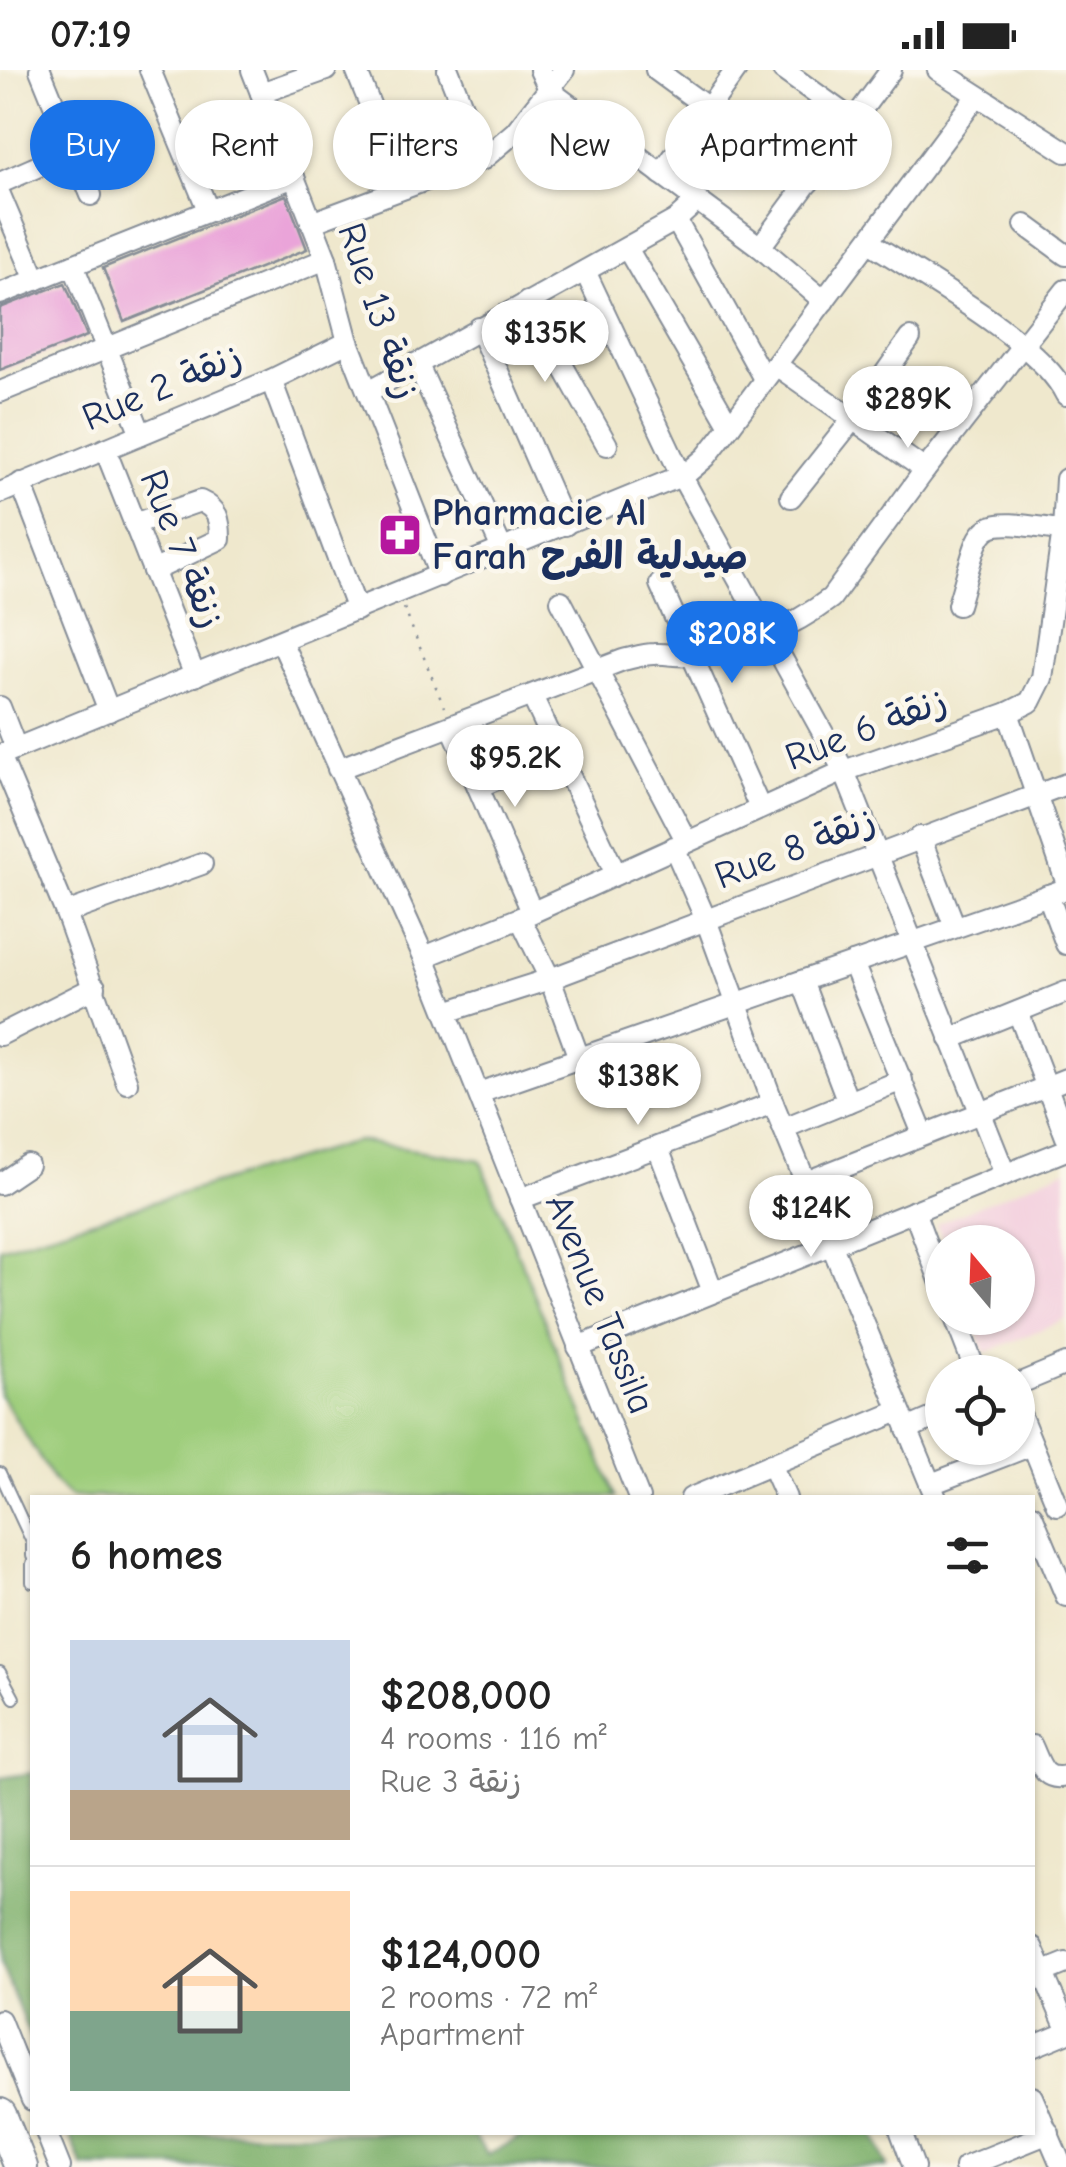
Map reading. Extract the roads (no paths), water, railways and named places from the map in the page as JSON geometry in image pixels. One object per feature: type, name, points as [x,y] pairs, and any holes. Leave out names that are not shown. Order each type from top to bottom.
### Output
[{"type":"main road","points":[[0,2115],[21,2167]]},
{"type":"street","points":[[40,70],[53,100]]},
{"type":"street","points":[[150,70],[208,210]]},
{"type":"street","name":"Rue 13 زنقة","points":[[252,70],[264,100]]},
{"type":"street","points":[[262,94],[326,70]]},
{"type":"street","points":[[356,70],[368,100]]},
{"type":"street","points":[[448,70],[460,100]]},
{"type":"street","points":[[540,70],[550,91],[760,247],[824,301]]},
{"type":"street","points":[[493,151],[515,132],[564,70]]},
{"type":"street","points":[[656,70],[699,100]]},
{"type":"street","points":[[715,100],[736,70]]},
{"type":"street","points":[[783,70],[825,100]]},
{"type":"street","points":[[869,100],[890,70]]},
{"type":"street","points":[[938,70],[1066,152]]},
{"type":"street","points":[[8,752],[682,476],[706,457],[976,97]]},
{"type":"street","points":[[661,174],[665,169]]},
{"type":"street","points":[[0,183],[30,170]]},
{"type":"street","points":[[89,190],[91,195]]},
{"type":"street","points":[[0,294],[260,190]]},
{"type":"street","name":"Rue 13 زنقة","points":[[299,190],[326,258],[348,342],[440,576]]},
{"type":"street","points":[[311,223],[399,190]]},
{"type":"street","points":[[760,247],[802,190]]},
{"type":"street","points":[[0,195],[36,280]]},
{"type":"street","points":[[369,391],[676,220],[697,200]]},
{"type":"street","points":[[676,220],[770,372],[853,419],[925,470]]},
{"type":"street","points":[[1025,224],[1066,255]]},
{"type":"street","points":[[869,242],[1025,345],[1061,384],[1066,395]]},
{"type":"street","points":[[627,248],[730,426]]},
{"type":"street","points":[[0,392],[326,258]]},
{"type":"street","points":[[73,265],[142,434]]},
{"type":"street","points":[[585,271],[682,476],[844,772],[1006,1174]]},
{"type":"street","points":[[338,770],[640,656],[691,656],[768,634],[812,612],[831,598],[1066,290]]},
{"type":"street","points":[[527,302],[607,445]]},
{"type":"street","points":[[479,328],[565,525]]},
{"type":"street","points":[[791,497],[910,338]]},
{"type":"street","name":"Rue 2 زنقة","points":[[0,492],[271,380],[348,342]]},
{"type":"street","points":[[418,363],[503,551]]},
{"type":"street","points":[[271,380],[358,610]]},
{"type":"street","name":"Rue 7 زنقة","points":[[105,449],[195,676]]},
{"type":"street","name":"Rue 6 زنقة","points":[[424,957],[844,772],[1030,702],[1042,678],[1064,531],[1066,479]]},
{"type":"street","points":[[21,483],[109,711]]},
{"type":"street","points":[[134,524],[200,501],[213,506],[220,521],[220,539],[153,571]]},
{"type":"street","points":[[958,605],[979,534],[991,524],[1014,522],[1064,531]]},
{"type":"street","points":[[660,584],[760,808]]},
{"type":"street","points":[[561,600],[680,844],[773,1103],[933,1491],[989,1465]]},
{"type":"street","name":"Avenue Tassila","points":[[280,641],[424,957],[639,1495]]},
{"type":"street","points":[[532,696],[616,874]]},
{"type":"street","points":[[0,708],[8,752],[127,1084]]},
{"type":"street","points":[[1008,713],[1036,795],[1060,888],[1066,944]]},
{"type":"street","points":[[452,727],[578,1058]]},
{"type":"street","points":[[478,787],[559,753]]},
{"type":"street","name":"Rue 8 زنقة","points":[[446,1012],[550,978],[1066,784]]},
{"type":"street","points":[[920,838],[955,927]]},
{"type":"street","points":[[66,913],[202,864]]},
{"type":"street","points":[[479,1094],[1060,888]]},
{"type":"street","points":[[853,963],[924,1134]]},
{"type":"street","points":[[802,980],[848,1102]]},
{"type":"street","points":[[0,1036],[95,987]]},
{"type":"street","points":[[950,1038],[1066,992]]},
{"type":"street","points":[[1018,1012],[1056,1082],[1066,1136]]},
{"type":"street","points":[[784,1128],[902,1080]]},
{"type":"street","points":[[806,1182],[1056,1082]]},
{"type":"street","points":[[520,1199],[773,1103]]},
{"type":"street","points":[[658,1148],[713,1292]]},
{"type":"street","points":[[578,1347],[1066,1150]]},
{"type":"street","points":[[0,1184],[28,1166]]},
{"type":"street","points":[[914,1211],[925,1240]]},
{"type":"street","points":[[1035,1377],[1066,1364]]},
{"type":"street","points":[[699,1495],[771,1464],[903,1420],[925,1417]]},
{"type":"street","points":[[1035,1451],[1062,1503],[1035,1514]]},
{"type":"street","points":[[771,1464],[785,1495]]},
{"type":"street","points":[[1035,1522],[1066,1596]]},
{"type":"street","points":[[1035,1752],[1045,1773],[1054,1778],[1066,1776]]},
{"type":"street","points":[[1035,2046],[1066,2030],[1038,1974],[1066,1963]]},
{"type":"street","points":[[0,2020],[30,2095]]},
{"type":"street","points":[[1035,2103],[1062,2167]]},
{"type":"street","points":[[964,2167],[1049,2133]]},
{"type":"street","points":[[47,2135],[60,2167]]},
{"type":"street","points":[[901,2135],[914,2167]]},
{"type":"lane","points":[[0,1473],[30,1538]]},
{"type":"lane","points":[[0,1672],[14,1698]]},
{"type":"place","name":"Pharmacie Al Farah صيدلية الفرح","points":[[400,535]]}]
